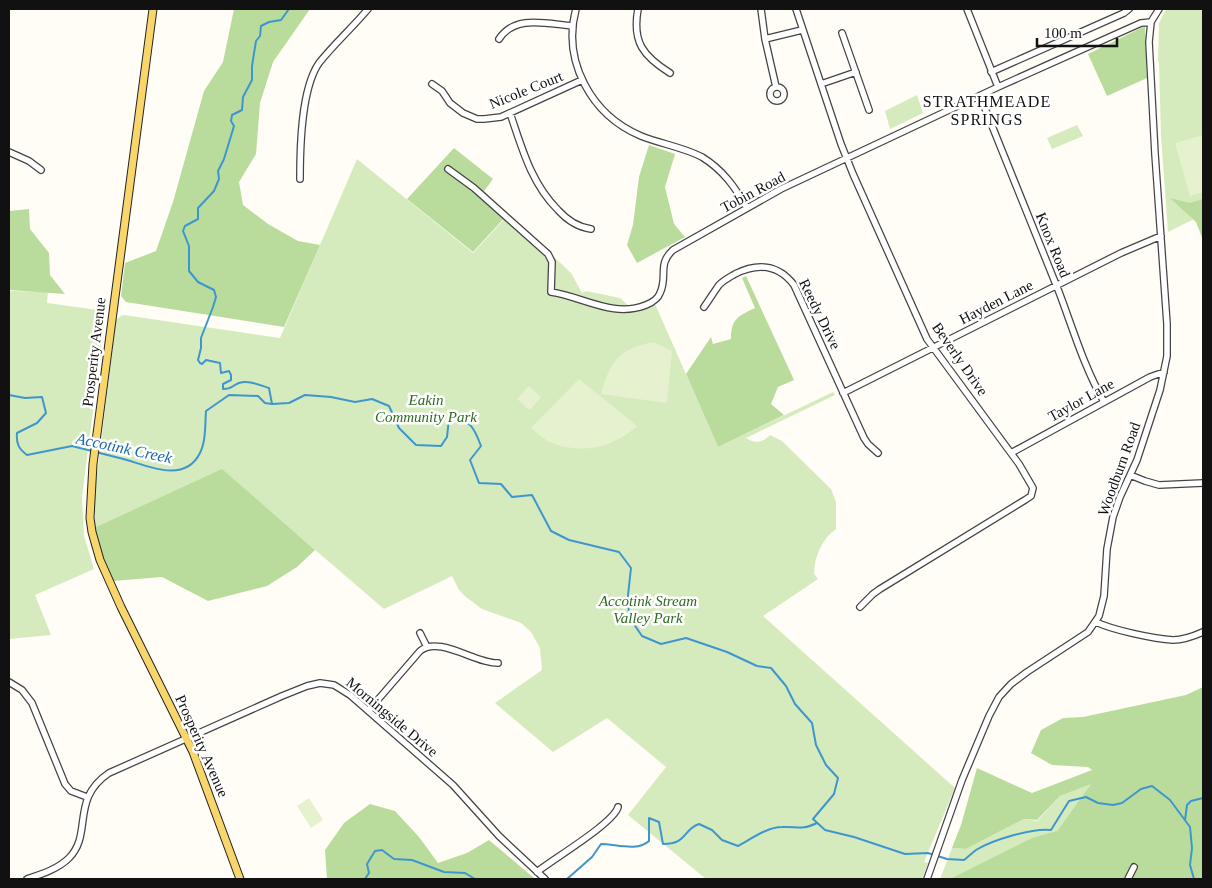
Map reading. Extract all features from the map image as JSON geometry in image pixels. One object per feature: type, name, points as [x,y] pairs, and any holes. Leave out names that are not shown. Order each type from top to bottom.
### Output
[{"type":"main road","name":"Prosperity Avenue","points":[[153,9],[93,464],[90,489],[90,518],[100,560],[121,607],[187,738],[240,879]]},
{"type":"street","points":[[300,179],[304,116],[309,82],[319,64],[368,9]]},
{"type":"street","points":[[576,9],[573,26],[573,49],[582,80],[595,102],[621,126],[642,136],[694,154],[713,165],[730,181],[747,208]]},
{"type":"street","points":[[638,9],[636,29],[640,45],[649,58],[670,74]]},
{"type":"street","points":[[761,9],[765,39],[776,87]]},
{"type":"street","name":"Beverly Drive","points":[[796,9],[847,158],[927,339],[1011,453],[1033,485],[1036,493],[880,589],[860,607]]},
{"type":"street","points":[[967,9],[998,87]]},
{"type":"street","points":[[991,72],[1124,13],[1129,9]]},
{"type":"street","name":"Woodburn Road","points":[[927,879],[940,839],[970,763],[989,716],[999,697],[1019,678],[1079,639],[1096,622],[1104,596],[1107,549],[1113,517],[1152,417],[1164,372],[1168,341],[1149,50],[1152,22],[1158,9]]},
{"type":"street","name":"Tobin Road","points":[[448,169],[474,188],[548,254],[552,265],[551,292],[622,310],[631,310],[648,304],[659,295],[665,260],[673,250],[780,189],[998,87],[1141,23],[1152,22]]},
{"type":"street","points":[[499,39],[510,27],[523,23],[573,26]]},
{"type":"street","points":[[765,39],[802,30]]},
{"type":"street","points":[[842,33],[869,110]]},
{"type":"street","points":[[821,84],[856,72]]},
{"type":"street","name":"Nicole Court","points":[[432,84],[442,92],[455,108],[477,119],[493,119],[582,80]]},
{"type":"street","name":"Knox Road","points":[[980,96],[1056,286],[1079,349],[1104,402]]},
{"type":"street","points":[[510,113],[530,171],[544,194],[573,223],[591,229]]},
{"type":"street","points":[[9,152],[29,161],[41,170]]},
{"type":"street","name":"Hayden Lane","points":[[843,393],[1128,250],[1161,236]]},
{"type":"street","name":"Reedy Drive","points":[[704,308],[719,285],[744,270],[752,267],[767,267],[784,274],[794,285],[864,438],[878,453]]},
{"type":"street","name":"Taylor Lane","points":[[1011,453],[1150,376],[1164,372]]},
{"type":"street","points":[[1130,475],[1159,484],[1203,483]]},
{"type":"street","points":[[1096,622],[1109,628],[1173,640],[1188,638],[1203,632]]},
{"type":"street","points":[[420,633],[427,647]]},
{"type":"street","points":[[369,710],[420,652],[427,647],[441,647],[488,662],[498,663]]},
{"type":"street","points":[[9,682],[22,690],[32,703],[65,784],[71,790],[88,797],[79,840],[73,854],[56,868],[28,879]]},
{"type":"street","name":"Morningside Drive","points":[[88,797],[96,783],[109,772],[307,686],[320,683],[334,685],[369,710],[453,785],[499,836],[545,879]]},
{"type":"street","points":[[537,872],[598,828],[615,814],[618,807]]},
{"type":"street","points":[[1128,879],[1134,867]]},
{"type":"green space","points":[[234,9],[310,9],[273,62],[260,103],[256,154],[239,182],[243,205],[268,224],[298,241],[320,245],[284,327],[126,302],[121,296],[125,263],[156,251],[173,202],[204,91],[223,62]]},
{"type":"green space","points":[[1166,9],[1203,9],[1203,222],[1200,216],[1168,232],[1158,61],[1159,23]]},
{"type":"green space","points":[[1145,26],[1147,78],[1107,96],[1088,54]]},
{"type":"green space","points":[[917,95],[923,113],[890,129],[885,111]]},
{"type":"green space","points":[[1077,125],[1083,136],[1052,149],[1047,138]]},
{"type":"green space","points":[[1203,135],[1203,192],[1190,196],[1175,143]]},
{"type":"green space","points":[[649,145],[675,154],[665,187],[674,224],[685,237],[637,263],[627,245],[633,225],[639,177]]},
{"type":"green space","points":[[454,148],[493,179],[484,191],[508,214],[473,252],[407,199]]},
{"type":"green space","points":[[357,159],[473,253],[509,214],[571,273],[582,293],[586,291],[620,298],[630,307],[652,297],[718,447],[833,392],[835,395],[746,438],[759,442],[770,435],[782,441],[831,489],[836,502],[836,529],[823,543],[815,561],[814,574],[818,579],[763,616],[955,788],[924,862],[928,863],[922,879],[706,879],[628,815],[666,767],[607,718],[553,752],[495,703],[542,670],[540,648],[531,632],[521,623],[482,609],[459,590],[452,576],[384,609],[222,470],[95,528],[95,491],[116,320],[124,315],[280,338]]},
{"type":"green space","points":[[1170,198],[1190,203],[1203,199],[1203,240],[1196,222]]},
{"type":"green space","points":[[29,209],[30,229],[49,253],[50,275],[65,294],[9,290],[9,211]]},
{"type":"green space","points":[[746,276],[794,380],[778,387],[771,404],[784,415],[718,447],[686,374],[711,337],[713,344],[731,339],[732,327],[737,319],[755,308],[742,278]]},
{"type":"green space","points":[[9,291],[48,292],[47,303],[98,310],[103,313],[105,318],[82,496],[84,536],[94,569],[35,595],[51,635],[9,639]]},
{"type":"green space","points":[[654,342],[672,351],[667,403],[601,394],[608,373],[618,358],[632,348]]},
{"type":"green space","points":[[579,379],[637,426],[618,440],[596,447],[584,448],[561,446],[550,442],[531,428]]},
{"type":"green space","points":[[529,386],[541,397],[530,410],[517,399]]},
{"type":"green space","points":[[222,469],[315,550],[297,567],[267,586],[208,601],[162,577],[113,581],[104,563],[94,528]]},
{"type":"green space","points":[[1203,687],[1203,879],[950,879],[1032,838],[1057,831],[1091,784],[1060,796],[1037,820],[1024,819],[966,849],[952,848],[961,825],[977,768],[1032,793],[1092,770],[1088,767],[1052,765],[1031,753],[1041,730],[1063,718],[1083,717],[1186,695]]},
{"type":"green space","points":[[1092,783],[1027,872],[940,879],[952,848],[966,849],[1024,819],[1037,821],[1060,796]]},
{"type":"green space","points":[[309,798],[323,820],[311,828],[297,806]]},
{"type":"green space","points":[[370,804],[395,811],[419,837],[438,863],[467,853],[489,840],[535,879],[327,879],[325,850],[344,823]]},
{"type":"waterway","points":[[272,404],[269,388],[246,382],[223,389],[223,384],[231,380],[229,371],[221,373],[220,363],[206,360],[202,364],[198,360],[201,338],[216,297],[214,290],[198,282],[189,271],[189,246],[183,231],[185,226],[198,219],[198,208],[214,191],[219,179],[218,171],[224,159],[234,126],[231,121],[232,115],[242,110],[243,97],[252,80],[256,41],[260,36],[261,26],[269,22],[281,20],[289,9]]},
{"type":"waterway","name":"Accotink Creek","points":[[9,395],[25,398],[42,397],[46,413],[37,423],[17,433],[19,446],[27,455],[72,446],[92,451]]},
{"type":"waterway","name":"Accotink Creek","points":[[96,452],[156,469],[176,470],[186,468],[194,462],[202,448],[206,411],[229,395],[258,396],[265,403],[272,404],[289,403],[305,395],[331,397],[355,402],[372,399],[389,406],[399,428],[416,445],[441,446],[447,437],[449,418],[462,421],[474,429],[481,446],[470,460],[479,483],[501,484],[512,497],[532,495],[551,531],[569,540],[619,552],[631,568],[628,595],[629,617],[642,636],[661,644],[686,638],[727,652],[757,666],[771,668],[786,686],[795,704],[812,723],[816,745],[826,765],[838,778],[834,794],[813,819],[825,830],[854,837],[905,854],[928,853],[947,859],[964,860],[983,846],[1002,839],[1023,833],[1051,830],[1069,801],[1086,797],[1098,803],[1113,805],[1122,803],[1141,789],[1152,786],[1170,800],[1190,827],[1192,848],[1190,865],[1194,879]]},
{"type":"waterway","points":[[1185,820],[1187,805],[1191,801],[1203,798]]},
{"type":"waterway","points":[[567,879],[592,857],[601,844],[632,847],[649,841],[649,818],[659,822],[663,844],[677,842],[699,824],[712,830],[722,840],[738,846],[771,829],[782,827],[803,828],[817,823]]},
{"type":"waterway","points":[[365,879],[369,873],[367,864],[375,851],[382,850],[394,859],[412,860],[444,872],[465,873],[475,879]]},
{"type":"district","name":"STRATHMEADE SPRINGS","points":[[987,110]]},
{"type":"park label","name":"Eakin Community Park","points":[[426,408]]},
{"type":"park label","name":"Accotink Stream Valley Park","points":[[648,610]]}]
